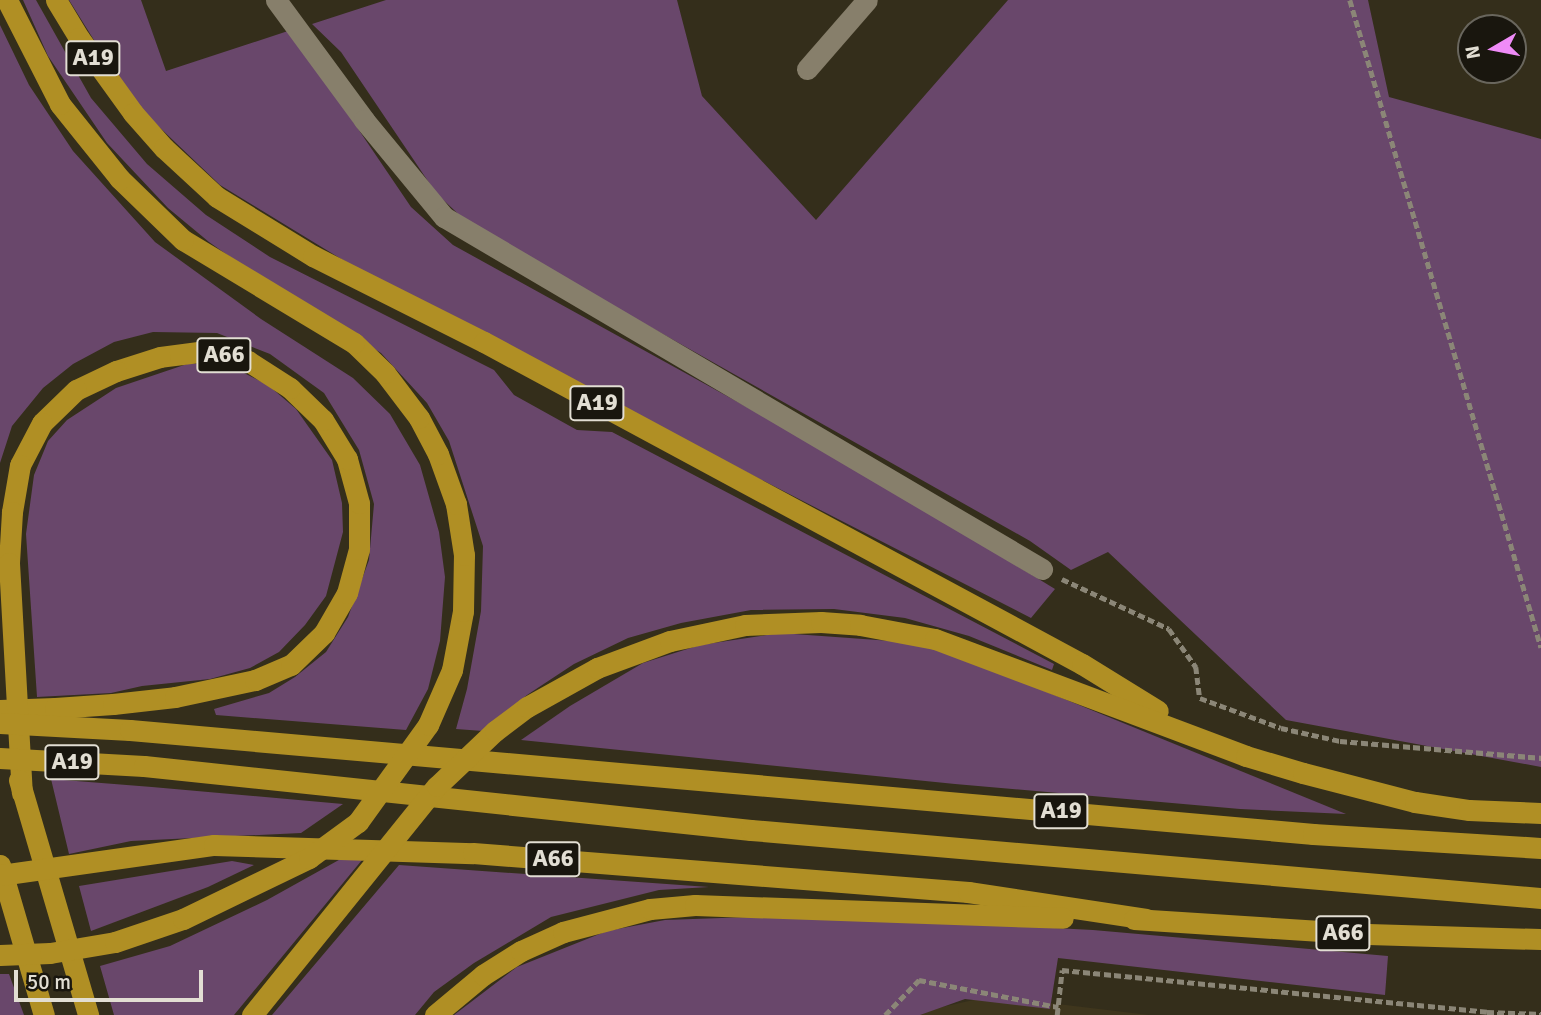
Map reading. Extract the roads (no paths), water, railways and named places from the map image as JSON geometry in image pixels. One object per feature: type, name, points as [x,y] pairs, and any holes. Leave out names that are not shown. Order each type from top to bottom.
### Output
[{"type":"highway","name":"A19","points":[[0,955],[50,953],[116,942],[183,919],[309,858],[358,822],[428,725],[452,670],[463,611],[464,555],[456,504],[438,454],[425,430],[385,373],[354,342],[183,240],[156,214],[120,178],[60,104],[7,0]]},
{"type":"highway","name":"A19","points":[[56,0],[79,38],[133,113],[164,148],[217,197],[313,256],[484,342],[1082,664],[1199,736]]},
{"type":"highway","name":"A66","points":[[0,710],[113,704],[218,690],[255,680],[291,665],[324,633],[347,593],[359,537],[359,503],[346,459],[323,420],[290,388],[248,361],[206,351],[160,357],[116,371],[76,390],[42,423],[20,465],[11,525],[9,563],[22,793]]},
{"type":"highway","name":"A19","points":[[252,1015],[411,816],[465,757],[527,707],[597,668],[633,653],[670,640],[745,625],[821,622],[898,630],[972,650],[1246,755],[1303,773],[1415,802],[1469,810],[1541,813]]},
{"type":"highway","name":"A66","points":[[0,700],[22,793],[88,1015]]},
{"type":"highway","name":"A19","points":[[0,723],[130,730],[1313,834],[1541,848]]},
{"type":"highway","name":"A19","points":[[0,758],[144,766],[751,830],[1541,898]]},
{"type":"highway","name":"A66","points":[[0,875],[214,845],[473,852],[968,892],[1146,919]]},
{"type":"highway","points":[[0,865],[44,1015]]},
{"type":"highway","name":"A66","points":[[435,1015],[483,975],[521,951],[563,932],[606,918],[650,909],[721,905],[963,916],[1146,919],[1368,934],[1541,939]]},
{"type":"street","points":[[276,0],[443,217],[1042,569]]},
{"type":"street","points":[[807,69],[867,0]]}]
